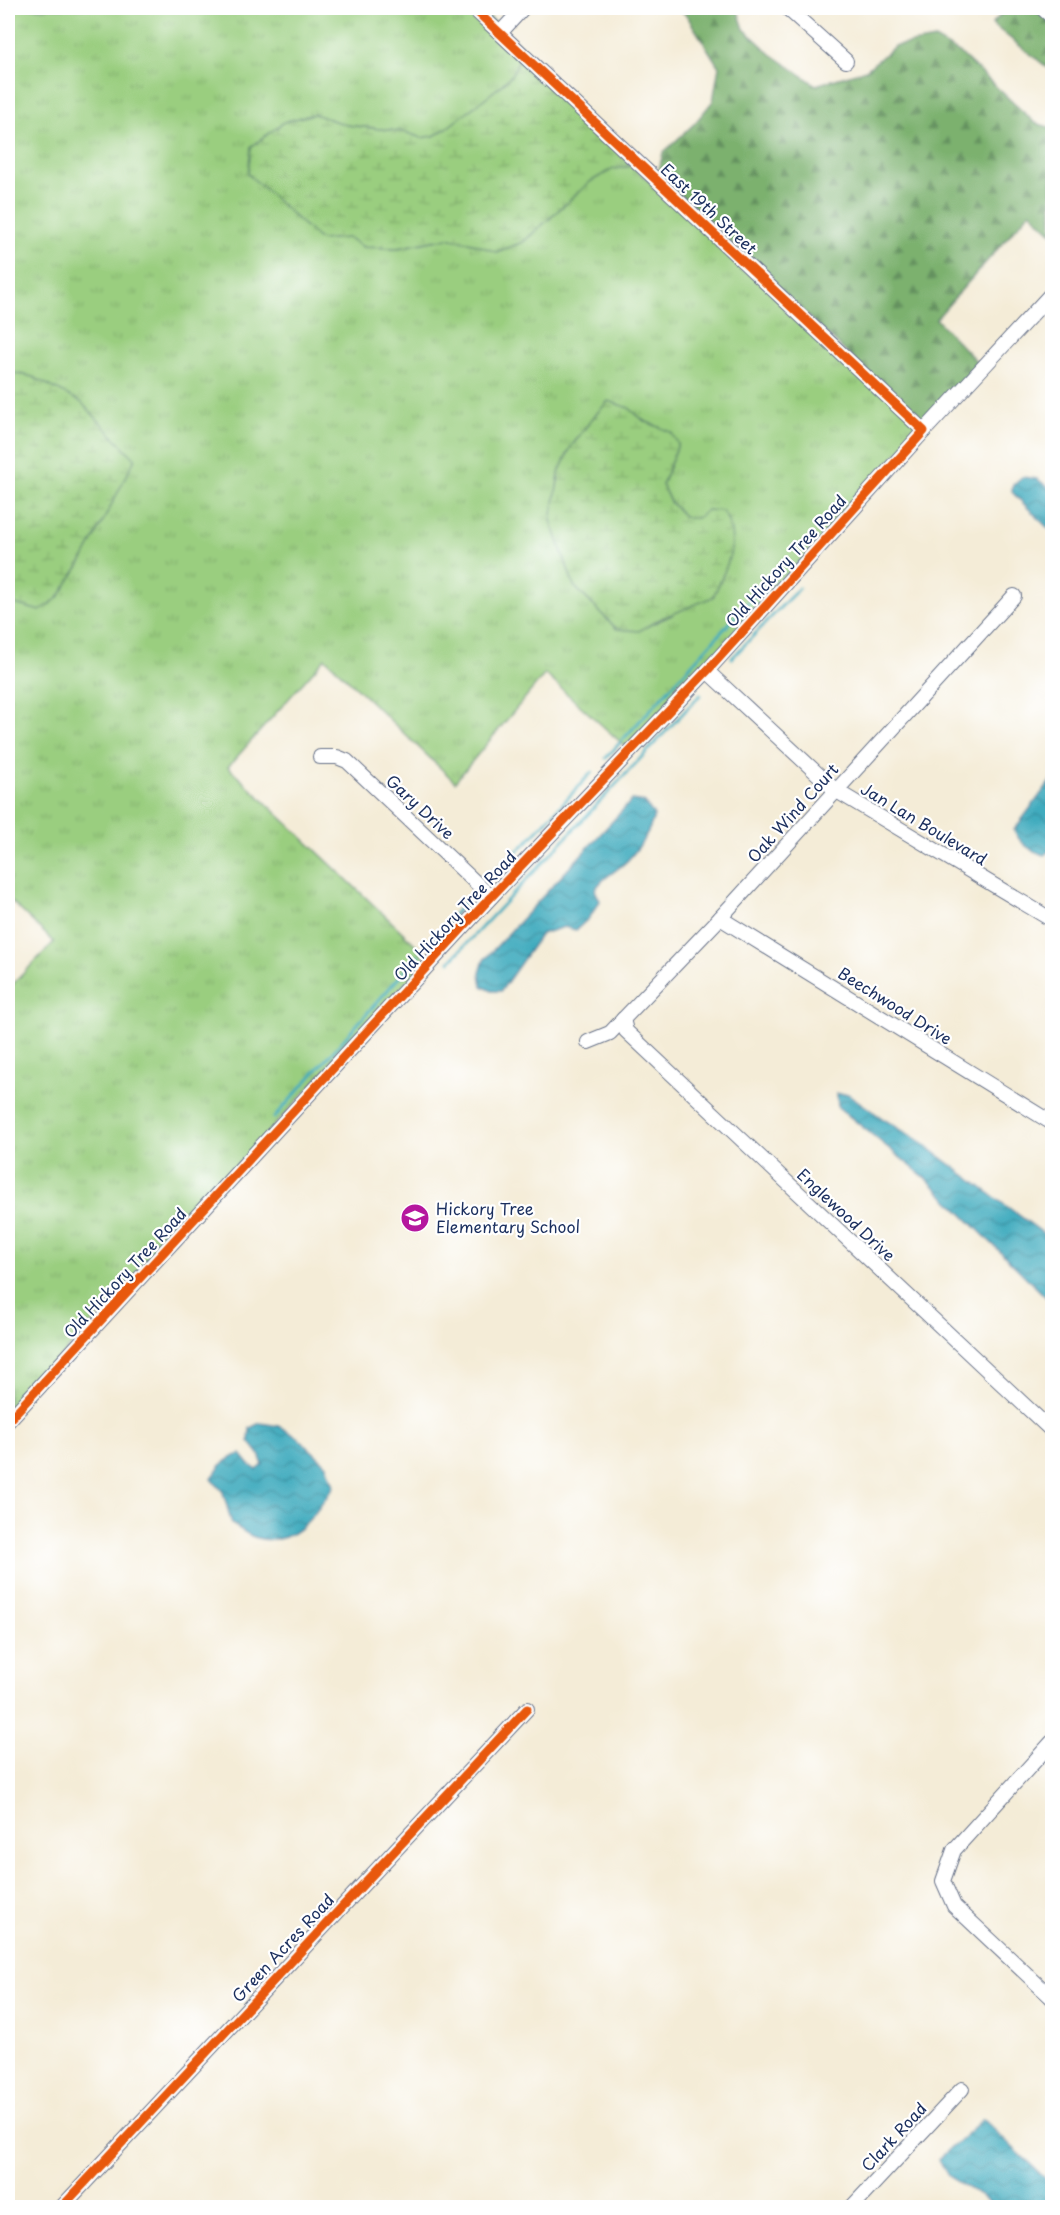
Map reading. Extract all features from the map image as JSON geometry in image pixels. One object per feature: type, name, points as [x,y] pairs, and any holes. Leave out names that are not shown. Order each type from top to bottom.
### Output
[{"type":"street","name":"East 19th Street","points":[[473,8],[924,431]]},
{"type":"street","points":[[500,33],[524,8]]},
{"type":"street","points":[[787,8],[846,61]]},
{"type":"street","points":[[1042,8],[1053,17]]},
{"type":"street","name":"Old Hickory Tree Road","points":[[8,1421],[491,897],[708,671],[924,431],[1053,293]]},
{"type":"street","name":"Oak Wind Court","points":[[588,1042],[610,1033],[720,918],[1014,596]]},
{"type":"street","name":"Jan Lan Boulevard","points":[[708,671],[836,790],[1053,920]]},
{"type":"street","name":"Gary Drive","points":[[320,757],[337,757],[347,761],[491,897]]},
{"type":"street","name":"Beechwood Drive","points":[[720,918],[1053,1123]]},
{"type":"street","name":"Englewood Drive","points":[[623,1019],[626,1031],[1053,1431]]},
{"type":"street","name":"Green Acres Road","points":[[61,2208],[527,1709]]},
{"type":"street","points":[[1053,1742],[954,1850],[943,1881],[954,1906],[1053,1998]]},
{"type":"street","name":"Clark Road","points":[[851,2208],[962,2089]]},
{"type":"green space","points":[[8,8],[480,8],[524,49],[511,76],[447,128],[434,136],[421,138],[405,132],[346,125],[314,114],[284,122],[248,174],[276,198],[363,247],[397,248],[448,238],[473,243],[496,252],[523,242],[591,181],[613,169],[632,166],[923,425],[704,667],[626,747],[545,674],[455,782],[325,658],[228,767],[419,948],[426,961],[8,1414],[8,989],[54,942],[8,898],[8,602],[40,611],[135,459],[124,448],[8,380]],"holes":[[[628,408],[644,421],[671,432],[678,444],[662,485],[670,502],[686,519],[697,518],[672,615],[639,630],[617,629],[574,586],[551,520],[560,470],[571,447],[592,419]]]},
{"type":"green space","points":[[678,8],[737,8],[744,29],[771,54],[816,85],[866,70],[895,46],[935,39],[961,54],[1035,123],[1052,128],[1052,233],[1030,212],[936,319],[979,364],[923,425],[658,174],[663,153],[695,123],[713,101],[719,67],[687,16]]},
{"type":"green space","points":[[1007,8],[1052,8],[1052,71],[992,24]]},
{"type":"green space","points":[[524,49],[632,166],[613,169],[591,181],[523,242],[496,252],[473,243],[448,238],[397,248],[363,247],[349,238],[320,240],[248,174],[251,147],[284,122],[314,114],[346,125],[405,132],[421,138],[434,136],[511,76]]},
{"type":"green space","points":[[15,373],[33,377],[81,402],[135,459],[84,558],[58,598],[40,611],[8,602],[8,380]]},
{"type":"green space","points":[[608,401],[629,408],[644,421],[671,432],[678,444],[662,485],[670,502],[686,518],[697,518],[707,510],[722,511],[731,532],[732,543],[727,565],[713,597],[658,620],[639,631],[617,629],[574,586],[551,520],[560,470],[571,447]]},
{"type":"water","points":[[1022,477],[1037,479],[1052,490],[1052,532],[1012,492],[1013,485]]},
{"type":"water","points":[[1052,779],[1052,849],[1044,855],[1026,846],[1014,830]]},
{"type":"water","points":[[632,800],[644,802],[654,815],[650,828],[631,856],[595,890],[600,901],[589,918],[576,930],[564,927],[541,934],[501,991],[492,991],[482,986],[480,973],[484,960]]},
{"type":"water","points":[[837,1094],[848,1094],[918,1140],[1052,1240],[1052,1303],[928,1180],[838,1107]]},
{"type":"water","points":[[260,1423],[279,1426],[297,1437],[327,1465],[334,1486],[303,1526],[283,1538],[271,1540],[254,1537],[232,1524],[223,1492],[212,1479],[224,1463],[241,1454],[257,1470],[263,1465],[259,1454],[249,1441],[250,1428]]},
{"type":"water","points":[[983,2119],[1052,2185],[1052,2207],[998,2207],[948,2176],[939,2159]]},
{"type":"waterway","points":[[606,758],[779,569],[782,572]]},
{"type":"waterway","points":[[732,658],[799,588]]},
{"type":"waterway","points":[[450,961],[700,695]]},
{"type":"waterway","points":[[491,874],[527,842],[592,772]]},
{"type":"waterway","points":[[429,945],[467,899]]},
{"type":"waterway","points":[[274,1118],[418,956]]},
{"type":"cycle path","points":[[8,1421],[491,897],[707,671],[924,431],[473,8]]},
{"type":"cycle path","points":[[61,2208],[527,1709]]},
{"type":"place","name":"Hickory Tree Elementary School","points":[[415,1218]]}]
